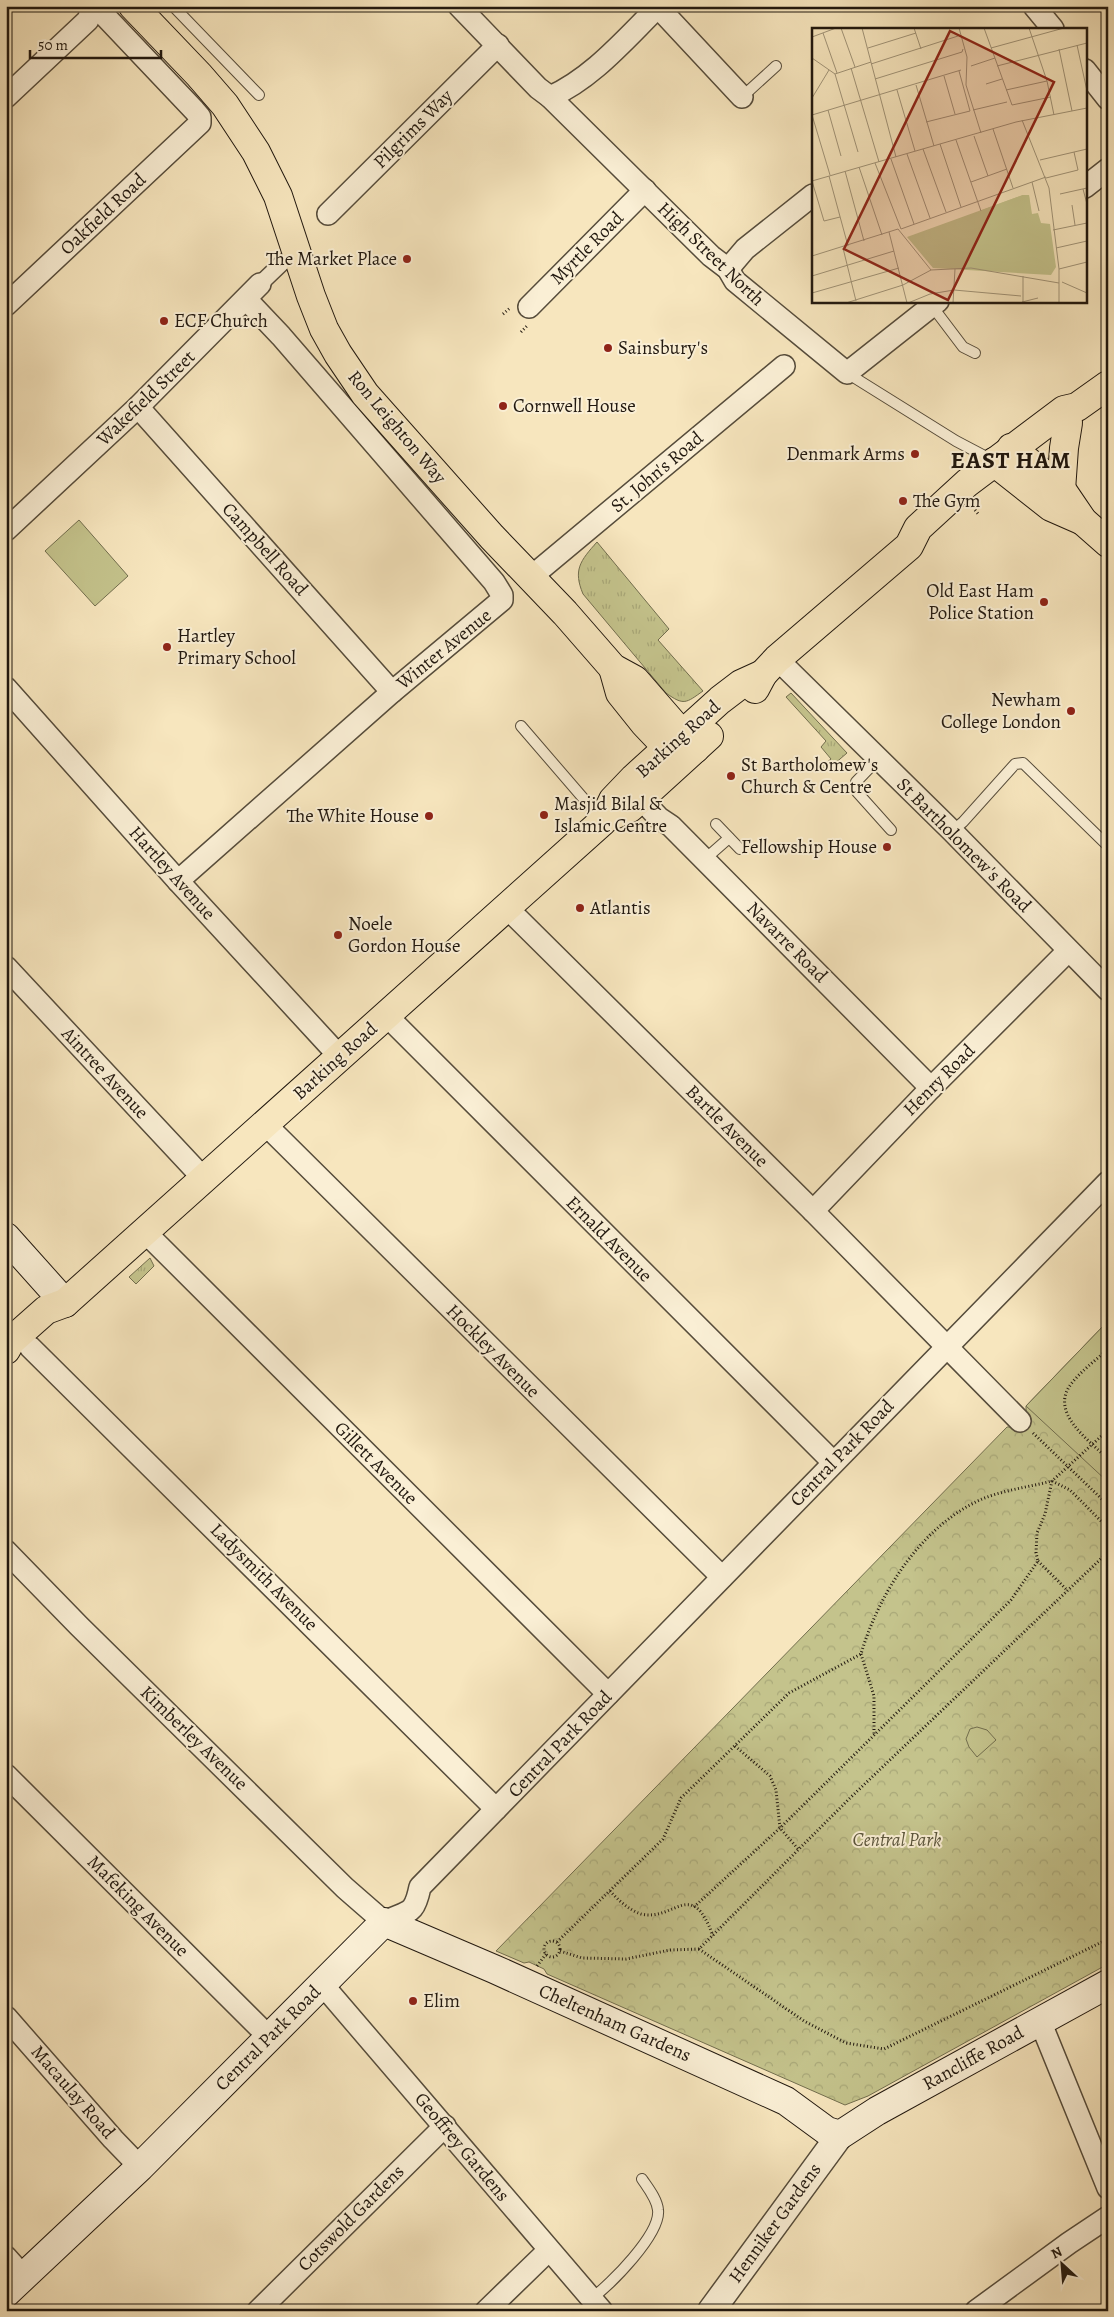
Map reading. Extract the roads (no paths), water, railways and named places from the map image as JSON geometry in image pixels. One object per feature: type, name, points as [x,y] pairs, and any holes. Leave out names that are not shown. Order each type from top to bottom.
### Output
[{"type":"main road","name":"Ron Leighton Way","points":[[133,6],[225,105],[256,152],[278,196],[310,296],[322,324],[338,354],[365,394],[492,538],[566,612],[613,668],[620,693],[682,748]]},
{"type":"main road","name":"Barking Road","points":[[604,820],[613,800],[743,705],[770,666],[909,546],[928,539],[1064,410],[1072,415],[1108,385]]},
{"type":"main road","points":[[1061,490],[1064,448],[1072,415]]},
{"type":"main road","points":[[1010,460],[1061,490],[1083,521],[1108,543]]},
{"type":"main road","points":[[1010,460],[1051,507],[1083,521]]},
{"type":"main road","name":"Barking Road","points":[[6,1359],[23,1353],[11,1341],[46,1310],[65,1303],[604,820],[630,808],[640,799],[682,748]]},
{"type":"main road","points":[[6,1237],[65,1303]]},
{"type":"main road","name":"Central Park Road","points":[[12,2276],[140,2167],[384,1922]]},
{"type":"main road","name":"Cheltenham Gardens","points":[[384,1922],[786,2101],[827,2131],[840,2135]]},
{"type":"main road","name":"Rancliffe Road","points":[[840,2135],[877,2111],[1108,1984]]},
{"type":"street","name":"High Street North","points":[[459,6],[538,88],[550,97],[712,256],[728,269],[735,281],[847,373]]},
{"type":"street","points":[[6,97],[88,20],[92,7]]},
{"type":"street","name":"Oakfield Road","points":[[6,306],[200,122],[200,117],[145,56],[103,14],[92,7]]},
{"type":"street","points":[[550,97],[562,92],[590,72],[658,7],[742,97]]},
{"type":"street","name":"Pilgrims Way","points":[[328,214],[498,45]]},
{"type":"street","points":[[1086,71],[1108,98]]},
{"type":"street","points":[[1086,186],[1108,169]]},
{"type":"street","name":"Myrtle Road","points":[[529,306],[645,190]]},
{"type":"street","points":[[728,269],[745,249],[812,196]]},
{"type":"street","name":"Wakefield Street","points":[[6,530],[138,407],[283,262]]},
{"type":"street","name":"Winter Avenue","points":[[178,881],[392,692],[502,600],[502,596],[484,570],[281,336],[253,292]]},
{"type":"street","points":[[847,373],[935,304]]},
{"type":"street","name":"St. John's Road","points":[[531,577],[784,366]]},
{"type":"street","name":"Campbell Road","points":[[138,407],[392,692]]},
{"type":"street","name":"St Bartholomew's Road","points":[[770,666],[878,759],[952,831],[1108,990]]},
{"type":"street","name":"Hartley Avenue","points":[[6,688],[178,881],[340,1057]]},
{"type":"street","name":"Navarre Road","points":[[640,799],[704,860],[931,1088]]},
{"type":"street","name":"Bartle Avenue","points":[[506,908],[813,1211],[1020,1420]]},
{"type":"street","name":"Henry Road","points":[[813,1211],[931,1088],[1068,951]]},
{"type":"street","name":"Aintree Avenue","points":[[6,967],[204,1179]]},
{"type":"street","name":"Ernald Avenue","points":[[386,1016],[833,1462]]},
{"type":"street","name":"Hockley Avenue","points":[[265,1124],[722,1577]]},
{"type":"street","name":"Central Park Road","points":[[384,1922],[406,1914],[414,1908],[420,1886],[945,1346],[1108,1182]]},
{"type":"street","name":"Gillett Avenue","points":[[144,1232],[608,1694]]},
{"type":"street","name":"Ladysmith Avenue","points":[[18,1348],[496,1809]]},
{"type":"street","name":"Kimberley Avenue","points":[[6,1551],[79,1626],[346,1888],[384,1922]]},
{"type":"street","name":"Mafeking Avenue","points":[[6,1775],[269,2037]]},
{"type":"street","name":"Geoffrey Gardens","points":[[322,1984],[597,2304]]},
{"type":"street","name":"Macaulay Road","points":[[6,2017],[140,2167]]},
{"type":"street","points":[[1040,2021],[1108,2188]]},
{"type":"street","name":"Cotswold Gardens","points":[[258,2311],[445,2126]]},
{"type":"street","name":"Henniker Gardens","points":[[711,2311],[840,2135]]},
{"type":"street","points":[[976,2311],[1088,2229],[1108,2217]]},
{"type":"street","points":[[486,2311],[549,2250]]},
{"type":"lane","points":[[173,6],[259,95]]},
{"type":"lane","points":[[742,97],[776,66]]},
{"type":"lane","points":[[935,304],[963,347],[976,353]]},
{"type":"lane","name":"High Street North","points":[[847,373],[956,441],[1010,460]]},
{"type":"lane","points":[[521,726],[604,820]]},
{"type":"lane","points":[[878,759],[856,782],[855,787],[857,792],[891,830]]},
{"type":"lane","points":[[952,831],[963,822],[1015,764],[1019,763],[1023,764],[1108,846]]},
{"type":"lane","points":[[716,824],[740,849]]},
{"type":"lane","points":[[704,860],[729,838]]},
{"type":"lane","points":[[597,2304],[648,2237],[659,2211],[654,2197],[642,2179]]},
{"type":"place","name":"The Market Place","points":[[407,259]]},
{"type":"place","name":"ECF Church","points":[[164,321]]},
{"type":"place","name":"Sainsbury's","points":[[608,348]]},
{"type":"place","name":"Cornwell House","points":[[503,406]]},
{"type":"place","name":"Denmark Arms","points":[[915,454]]},
{"type":"place","name":"The Gym","points":[[903,501]]},
{"type":"place","name":"Old East Ham Police Station","points":[[1044,602]]},
{"type":"place","name":"Hartley Primary School","points":[[167,647]]},
{"type":"place","name":"Newham College London","points":[[1071,711]]},
{"type":"place","name":"St Bartholomew's Church & Centre","points":[[731,776]]},
{"type":"place","name":"Masjid Bilal & Islamic Centre","points":[[544,815]]},
{"type":"place","name":"The White House","points":[[429,816]]},
{"type":"place","name":"Fellowship House","points":[[887,847]]},
{"type":"place","name":"Atlantis","points":[[580,908]]},
{"type":"place","name":"Noele Gordon House","points":[[338,935]]},
{"type":"place","name":"Elim","points":[[413,2001]]},
{"type":"district","name":"EAST HAM","points":[[1011,460]]},
{"type":"park label","name":"Central Park","points":[[897,1840]]}]
